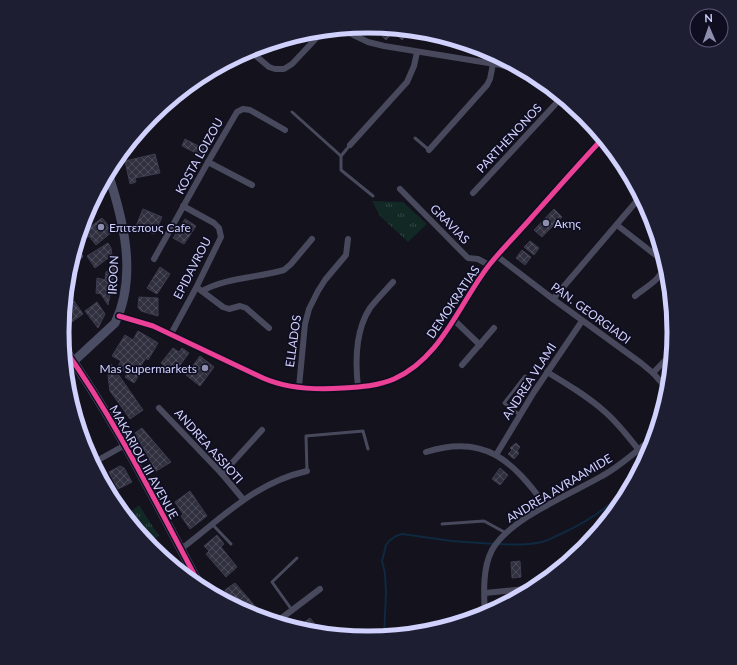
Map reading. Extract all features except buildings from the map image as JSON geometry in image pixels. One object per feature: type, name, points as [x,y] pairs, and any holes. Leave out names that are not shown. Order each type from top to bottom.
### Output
[{"type":"street","points":[[351,34],[376,44],[506,67]]},
{"type":"street","points":[[255,55],[269,67],[274,69],[284,69],[292,64],[316,38]]},
{"type":"street","points":[[350,145],[406,82],[414,66],[418,52]]},
{"type":"street","points":[[429,150],[487,85],[490,79],[493,64]]},
{"type":"street","name":"PARTHENONOS","points":[[473,193],[559,101]]},
{"type":"street","name":"KOSTA LOIZOU","points":[[154,259],[234,117],[241,110],[245,109],[252,111],[285,130]]},
{"type":"street","name":"DEMOKRATIAS","points":[[119,316],[145,323],[278,384],[299,387],[325,388],[358,387],[393,379],[412,368],[433,349],[454,320],[467,297],[489,265],[600,142]]},
{"type":"street","points":[[208,162],[252,185]]},
{"type":"street","name":"IROON","points":[[74,361],[110,329],[119,316],[125,286],[125,241],[121,216],[110,181]]},
{"type":"street","name":"GRAVIAS","points":[[400,189],[468,258],[478,259],[489,265]]},
{"type":"street","points":[[553,299],[638,201]]},
{"type":"street","name":"EPIDAVROU","points":[[170,334],[219,243],[220,233],[214,222],[183,206]]},
{"type":"street","points":[[617,225],[659,258]]},
{"type":"street","points":[[202,291],[213,285],[224,282],[284,270],[312,239]]},
{"type":"street","name":"ELLADOS","points":[[299,387],[305,324],[309,309],[325,280],[346,255],[348,239]]},
{"type":"street","name":"PAN. GEORGIADI","points":[[498,256],[582,321],[612,341],[653,373],[663,384]]},
{"type":"street","points":[[634,296],[662,273]]},
{"type":"street","points":[[358,387],[356,372],[357,351],[365,318],[374,303],[393,282]]},
{"type":"street","points":[[196,288],[223,307],[229,309],[240,306],[246,308],[269,328]]},
{"type":"street","points":[[454,320],[480,344]]},
{"type":"street","name":"ANDREA VLAMI","points":[[496,455],[520,415],[582,321]]},
{"type":"street","points":[[462,365],[494,328]]},
{"type":"street","name":"MAKARIOU III AVENUE","points":[[70,356],[125,445],[196,577]]},
{"type":"street","points":[[653,373],[666,359]]},
{"type":"street","points":[[548,372],[605,411],[638,449]]},
{"type":"street","name":"ANDREA ASSIOTI","points":[[159,408],[222,474],[243,499]]},
{"type":"street","points":[[222,474],[262,430]]},
{"type":"street","name":"ANDREA AVRAAMIDE","points":[[485,608],[486,570],[492,550],[499,540],[522,521],[546,506],[603,476],[647,443]]},
{"type":"street","points":[[98,460],[125,445]]},
{"type":"street","points":[[426,452],[446,446],[458,446],[477,448],[496,455],[507,461],[518,471],[546,506]]},
{"type":"street","points":[[181,549],[243,499],[281,478],[307,471]]},
{"type":"street","points":[[281,619],[320,589]]},
{"type":"street","points":[[485,593],[522,589]]},
{"type":"lane","points":[[292,112],[341,156]]},
{"type":"lane","points":[[415,138],[429,150]]},
{"type":"lane","points":[[350,145],[341,156],[341,170],[373,196]]},
{"type":"lane","points":[[520,415],[504,403],[525,376]]},
{"type":"lane","points":[[307,471],[306,436],[363,431],[368,449]]},
{"type":"lane","points":[[442,524],[484,521],[506,533]]},
{"type":"lane","points":[[212,524],[231,544]]},
{"type":"lane","points":[[292,610],[272,582],[297,558]]},
{"type":"green space","points":[[372,201],[403,202],[427,224],[408,242],[380,216]]},
{"type":"green space","points":[[139,505],[159,536],[153,540],[129,513]]},
{"type":"waterway","points":[[499,544],[531,544],[551,539],[588,520],[616,499],[622,492]]},
{"type":"waterway","points":[[384,631],[386,593],[385,573],[382,561],[386,545],[390,540],[402,534],[452,541],[495,544]]},
{"type":"cycle path","points":[[119,316],[153,326],[263,378],[292,387],[333,389],[369,386],[394,379],[411,370],[425,358],[437,344],[490,264],[599,142]]},
{"type":"cycle path","points":[[71,358],[119,435],[196,577]]},
{"type":"place","name":"Ακης","points":[[546,223]]},
{"type":"place","name":"Επιτεπους Cafe","points":[[101,227]]},
{"type":"place","name":"Mas Supermarkets","points":[[205,368]]}]
